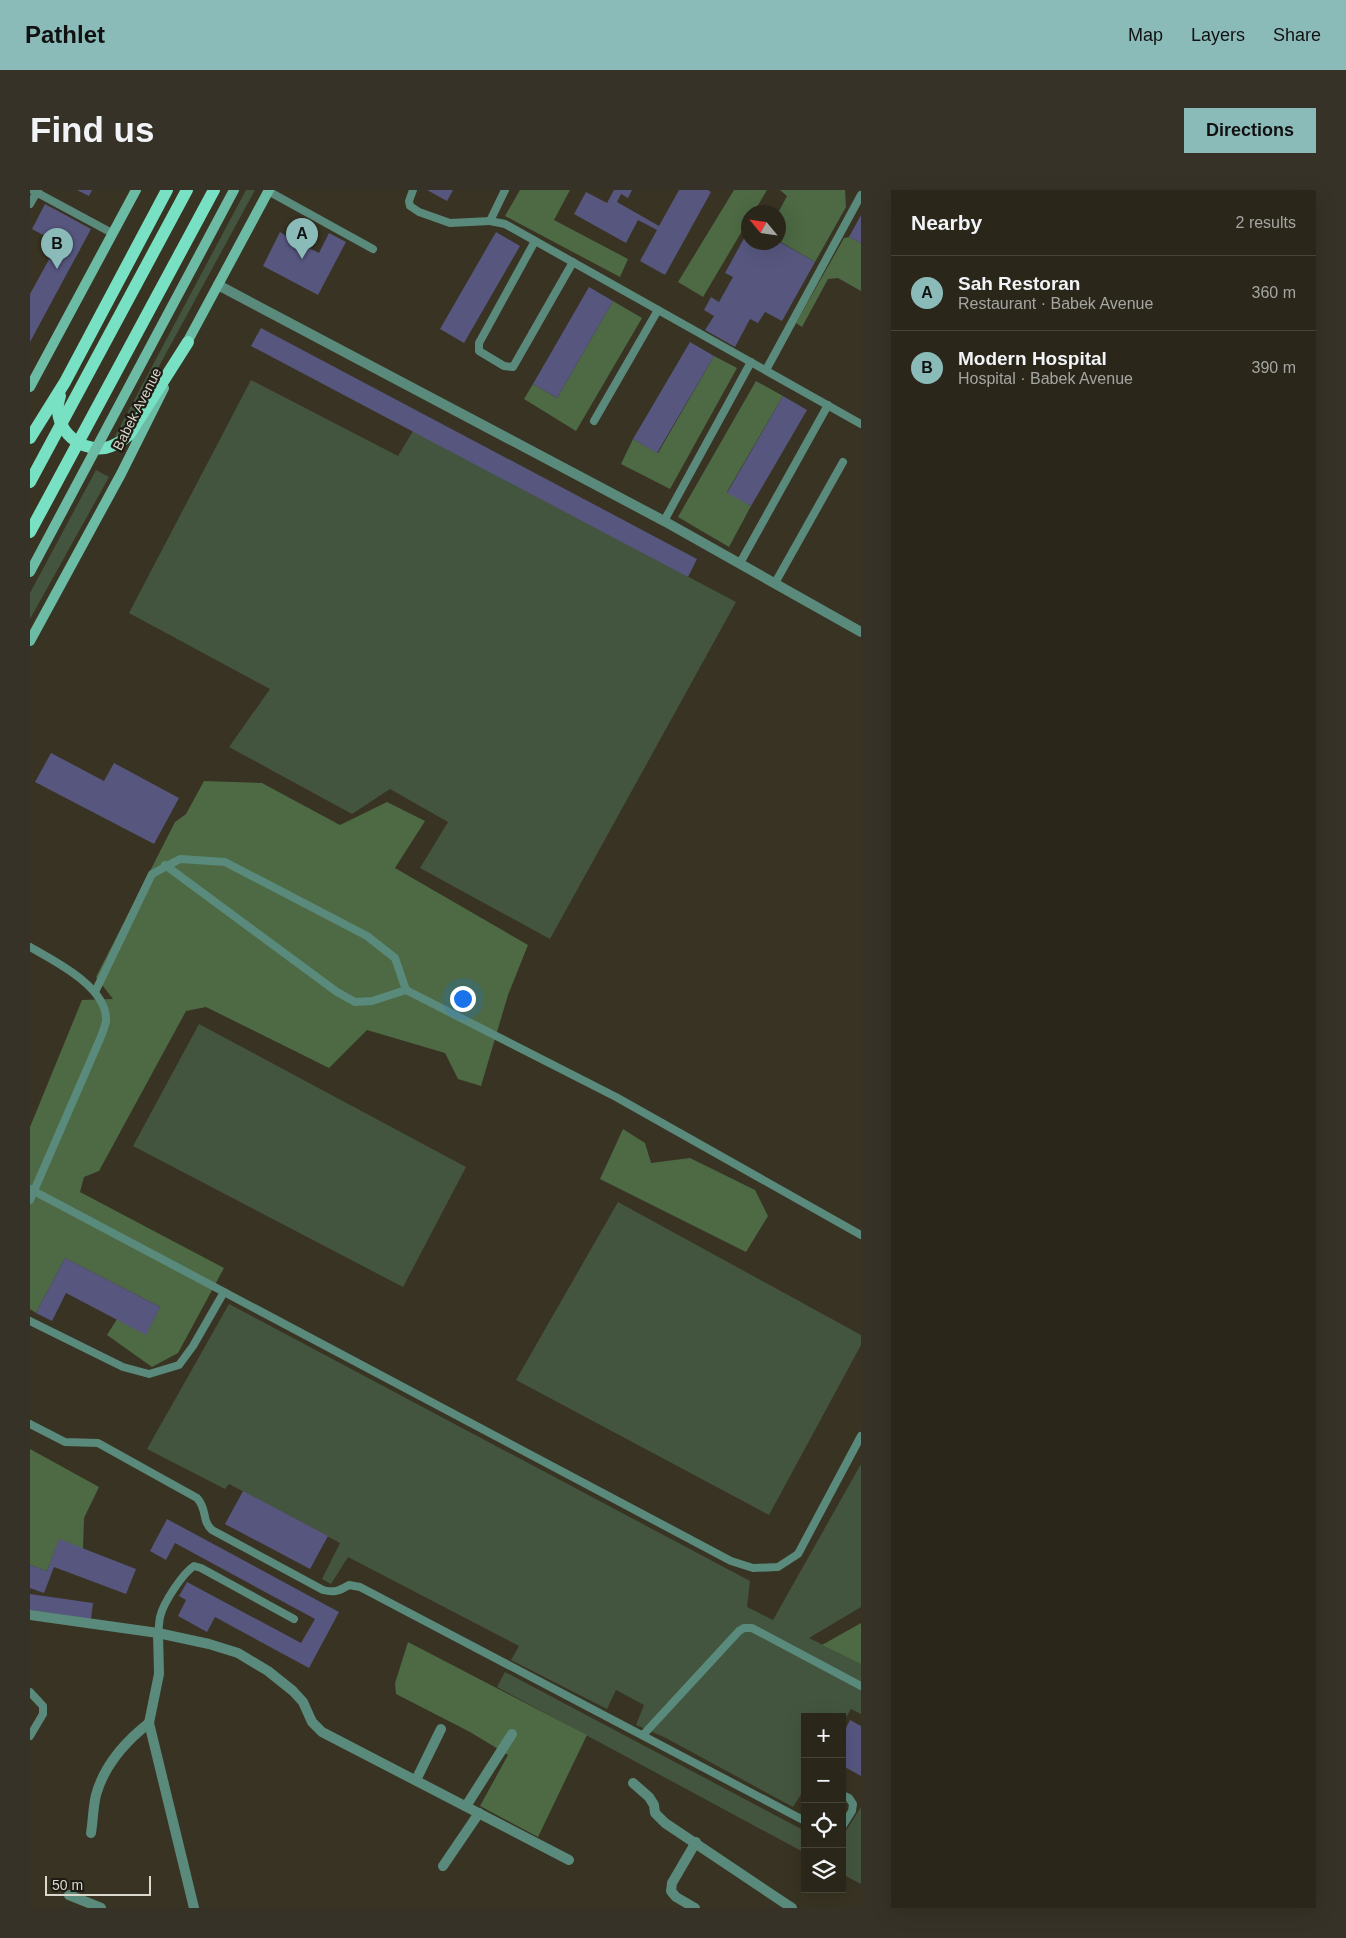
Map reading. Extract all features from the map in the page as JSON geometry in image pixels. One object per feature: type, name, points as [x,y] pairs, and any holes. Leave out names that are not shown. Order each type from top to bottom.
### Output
[{"type":"main road","points":[[30,387],[136,190]]},
{"type":"main road","points":[[30,438],[65,382],[167,190]]},
{"type":"main road","points":[[30,482],[187,190]]},
{"type":"main road","points":[[30,532],[214,190]]},
{"type":"main road","points":[[30,572],[234,190]]},
{"type":"main road","name":"Babek Avenue","points":[[30,641],[121,474],[268,191]]},
{"type":"main road","points":[[65,382],[57,410],[64,431],[75,441],[90,447],[104,448],[114,445],[129,435],[188,342]]},
{"type":"street","points":[[218,285],[664,521],[861,632]]},
{"type":"street","points":[[30,1616],[158,1633],[238,1652],[268,1671],[293,1691],[303,1702],[312,1722],[322,1732],[569,1860]]},
{"type":"street","points":[[158,1633],[160,1674],[149,1723],[194,1908]]},
{"type":"street","points":[[91,1833],[96,1794],[107,1770],[121,1748],[149,1723]]},
{"type":"street","points":[[416,1780],[441,1729]]},
{"type":"street","points":[[466,1806],[512,1734]]},
{"type":"street","points":[[633,1783],[649,1797],[654,1805],[655,1813],[665,1823],[792,1908]]},
{"type":"street","points":[[443,1866],[479,1813]]},
{"type":"street","points":[[695,1908],[671,1891],[672,1883],[696,1842]]},
{"type":"street","points":[[69,1895],[102,1908]]},
{"type":"lane","points":[[490,221],[505,190]]},
{"type":"lane","points":[[30,204],[36,191],[112,233]]},
{"type":"lane","points":[[268,191],[373,249]]},
{"type":"lane","points":[[411,191],[410,206],[413,210],[450,223],[490,221],[505,224],[861,424]]},
{"type":"lane","points":[[766,370],[861,194]]},
{"type":"lane","points":[[535,241],[479,343],[480,352],[504,366],[513,367],[573,262]]},
{"type":"lane","points":[[594,421],[658,310]]},
{"type":"lane","points":[[664,521],[751,362]]},
{"type":"lane","points":[[740,563],[828,405]]},
{"type":"lane","points":[[776,583],[843,462]]},
{"type":"lane","points":[[95,992],[152,874],[165,865],[180,859],[225,862],[368,936],[395,958],[406,990],[616,1097],[861,1234]]},
{"type":"lane","points":[[165,865],[337,992],[355,1002],[372,1001],[406,990]]},
{"type":"lane","points":[[30,947],[78,975],[95,992],[106,1020],[100,1039],[32,1190],[30,1200]]},
{"type":"lane","points":[[32,1190],[731,1561],[753,1568],[778,1567],[798,1554],[861,1436]]},
{"type":"lane","points":[[30,1321],[124,1367],[149,1374],[179,1365],[193,1346],[224,1292]]},
{"type":"lane","points":[[30,1424],[65,1442],[98,1443],[197,1498],[203,1505],[207,1525],[212,1530],[323,1590],[332,1592],[339,1591],[349,1585],[360,1586],[801,1818]]},
{"type":"lane","points":[[158,1633],[160,1615],[180,1580],[194,1566],[201,1568],[294,1619]]},
{"type":"lane","points":[[643,1735],[744,1628],[752,1628],[861,1686]]},
{"type":"lane","points":[[30,1692],[43,1706],[43,1714],[30,1736]]},
{"type":"lane","points":[[846,1797],[853,1804],[852,1812],[846,1821]]},
{"type":"green space","points":[[246,190],[255,190],[121,436],[115,436]]},
{"type":"green space","points":[[520,190],[570,190],[554,220],[628,259],[620,277],[505,216]]},
{"type":"green space","points":[[734,190],[767,190],[758,205],[741,205],[741,233],[703,297],[678,282]]},
{"type":"green space","points":[[780,190],[845,190],[846,207],[815,262],[786,245],[786,205],[782,205],[787,196]]},
{"type":"green space","points":[[849,237],[861,243],[861,291],[838,278],[828,279],[802,327],[796,323],[844,238]]},
{"type":"green space","points":[[613,301],[642,318],[576,431],[524,399],[533,384],[557,398]]},
{"type":"green space","points":[[714,356],[737,368],[670,489],[621,464],[633,439],[658,453]]},
{"type":"green space","points":[[251,380],[398,456],[413,431],[736,602],[550,939],[420,868],[448,822],[390,789],[352,814],[229,747],[270,689],[129,613]]},
{"type":"green space","points":[[756,381],[783,396],[727,492],[751,506],[729,547],[678,517]]},
{"type":"green space","points":[[96,470],[109,477],[30,619],[30,593]]},
{"type":"green space","points":[[204,781],[262,783],[340,825],[387,802],[425,821],[395,868],[528,945],[508,995],[481,1086],[458,1079],[445,1053],[367,1030],[329,1068],[206,1007],[186,1011],[99,1171],[84,1177],[80,1192],[224,1268],[178,1353],[152,1367],[107,1335],[117,1319],[146,1334],[160,1307],[65,1258],[36,1313],[30,1309],[30,1127],[82,1000],[113,999],[96,977],[175,822],[186,814]]},
{"type":"green space","points":[[199,1024],[466,1167],[403,1287],[133,1146]]},
{"type":"green space","points":[[623,1129],[645,1143],[651,1163],[690,1158],[755,1190],[768,1216],[746,1252],[600,1179]]},
{"type":"green space","points":[[618,1202],[861,1335],[861,1345],[769,1515],[516,1380]]},
{"type":"green space","points":[[229,1304],[750,1581],[747,1607],[773,1620],[861,1464],[861,1607],[809,1638],[861,1664],[861,1714],[851,1709],[846,1717],[846,1713],[801,1713],[801,1794],[793,1807],[664,1737],[636,1725],[644,1705],[616,1690],[607,1709],[511,1660],[519,1646],[348,1557],[331,1584],[322,1579],[340,1543],[229,1484],[225,1489],[147,1449]]},
{"type":"green space","points":[[30,1449],[99,1487],[84,1518],[83,1549],[59,1540],[47,1571],[30,1565]]},
{"type":"green space","points":[[861,1623],[861,1664],[822,1645]]},
{"type":"green space","points":[[408,1642],[587,1735],[538,1837],[480,1806],[508,1755],[470,1732],[396,1694],[395,1683]]},
{"type":"green space","points":[[505,1672],[801,1829],[801,1851],[497,1687]]},
{"type":"green space","points":[[861,1807],[861,1884],[846,1876],[846,1831]]},
{"type":"building","points":[[77,190],[92,190],[89,196]]},
{"type":"building","points":[[427,190],[453,190],[447,201]]},
{"type":"building","points":[[614,190],[632,190],[628,198],[621,194],[617,202],[659,226],[679,190],[708,190],[711,192],[665,275],[640,261],[657,230],[638,220],[626,243],[574,214],[586,192],[607,203]]},
{"type":"building","points":[[45,204],[91,229],[30,342],[30,294],[58,243],[32,229]]},
{"type":"building","points":[[861,215],[861,243],[849,237]]},
{"type":"building","points":[[295,219],[318,232],[309,248],[319,253],[329,233],[346,242],[318,295],[263,266],[280,232],[286,236]]},
{"type":"building","points":[[496,232],[520,246],[464,343],[440,329]]},
{"type":"building","points":[[741,244],[741,250],[786,250],[786,246],[815,262],[782,321],[765,312],[758,323],[750,319],[735,347],[705,330],[714,316],[704,310],[711,297],[719,302],[733,277],[725,273]]},
{"type":"building","points":[[589,287],[613,301],[557,398],[533,384]]},
{"type":"building","points":[[261,328],[697,559],[688,577],[251,346]]},
{"type":"building","points":[[690,342],[714,356],[657,453],[633,439]]},
{"type":"building","points":[[783,396],[807,410],[751,506],[727,493]]},
{"type":"building","points":[[51,753],[104,781],[114,763],[179,798],[154,844],[35,782]]},
{"type":"building","points":[[65,1258],[160,1307],[146,1335],[66,1293],[52,1321],[36,1313]]},
{"type":"building","points":[[243,1491],[328,1536],[310,1569],[225,1524]]},
{"type":"building","points":[[167,1519],[339,1612],[309,1668],[215,1617],[207,1632],[178,1616],[186,1600],[179,1596],[187,1582],[301,1643],[315,1619],[175,1543],[166,1560],[150,1551]]},
{"type":"building","points":[[59,1539],[136,1569],[126,1594],[54,1567],[44,1593],[30,1588],[30,1565],[47,1571]]},
{"type":"building","points":[[30,1594],[93,1603],[91,1619],[30,1610]]},
{"type":"building","points":[[850,1720],[861,1726],[861,1776],[846,1768],[846,1728]]},
{"type":"place","name":"Sah Restoran","points":[[302,259]]},
{"type":"place","name":"Modern Hospital","points":[[57,269]]}]
